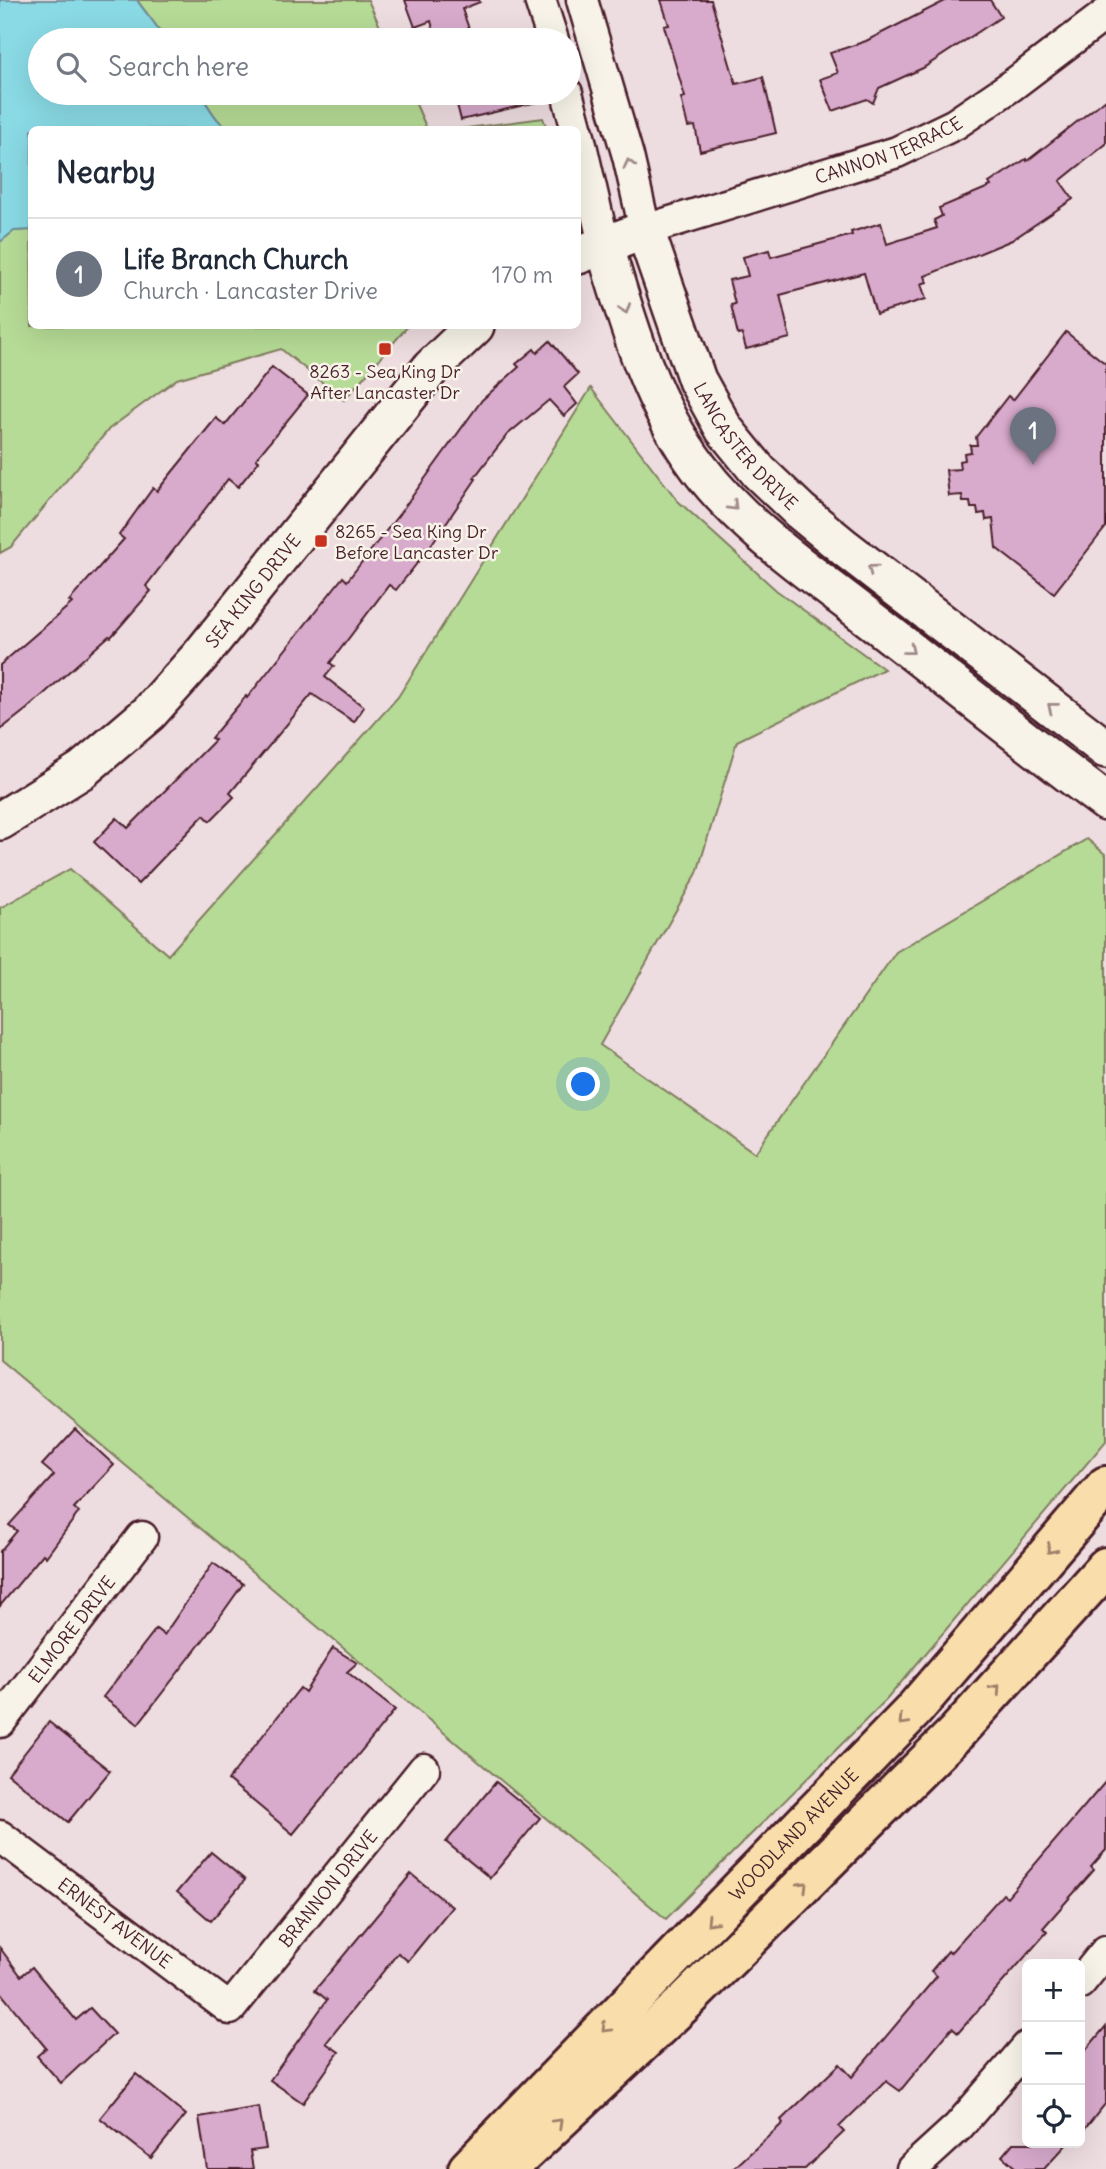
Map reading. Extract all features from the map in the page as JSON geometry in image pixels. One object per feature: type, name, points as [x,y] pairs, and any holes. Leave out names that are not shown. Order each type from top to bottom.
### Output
[{"type":"main road","name":"WOODLAND AVENUE","points":[[468,2169],[912,1712],[1106,1486]]},
{"type":"main road","points":[[508,2169],[684,2003],[956,1733],[1106,1567]]},
{"type":"street","name":"LANCASTER DRIVE","points":[[547,20],[583,4],[628,156],[645,230],[698,380],[724,429],[759,472],[800,512],[1106,750]]},
{"type":"street","name":"CANNON TERRACE","points":[[645,230],[897,152],[955,124],[1011,86],[1106,14]]},
{"type":"street","points":[[570,105],[576,126]]},
{"type":"street","points":[[581,165],[591,249],[619,294],[652,386],[673,428],[699,468],[732,506],[768,539],[1106,802]]},
{"type":"street","points":[[591,249],[645,230]]},
{"type":"street","name":"SEA KING DRIVE","points":[[0,821],[82,770],[149,713],[200,656],[431,368],[472,329]]},
{"type":"street","name":"ELMORE DRIVE","points":[[0,1722],[142,1537]]},
{"type":"street","name":"BRANNON DRIVE","points":[[230,2009],[424,1769]]},
{"type":"street","name":"ERNEST AVENUE","points":[[0,1836],[230,2009]]},
{"type":"street","points":[[1085,1977],[1106,1951]]},
{"type":"street","points":[[912,2169],[958,2127],[1022,2053]]},
{"type":"green space","points":[[137,0],[368,0],[381,28],[158,28]]},
{"type":"green space","points":[[207,105],[416,105],[426,126],[225,126]]},
{"type":"green space","points":[[543,118],[546,126],[483,126]]},
{"type":"green space","points":[[28,230],[28,329],[405,329],[344,400],[281,349],[177,379],[109,429],[11,547],[0,553],[0,242],[14,231]]},
{"type":"green space","points":[[591,388],[678,501],[776,590],[884,669],[737,741],[697,873],[600,1045],[755,1153],[896,952],[1087,839],[1106,855],[1106,1441],[887,1699],[666,1919],[0,1360],[0,908],[70,869],[168,955],[398,697]]},
{"type":"water","points":[[0,0],[137,0],[157,28],[28,28],[28,105],[207,105],[225,126],[28,126],[28,230],[14,231],[0,242]]},
{"type":"building","points":[[405,0],[480,2],[462,9],[469,28],[433,28],[431,21],[415,27]]},
{"type":"building","points":[[661,0],[711,0],[736,84],[763,77],[776,133],[700,151],[695,126],[688,127],[681,98],[685,97],[664,26],[669,25]]},
{"type":"building","points":[[947,0],[990,0],[1001,17],[923,68],[879,88],[873,103],[867,99],[833,111],[820,79],[838,73],[830,53],[866,41]]},
{"type":"building","points":[[1106,99],[1106,144],[1060,181],[1073,199],[1012,240],[925,276],[927,282],[921,284],[926,299],[876,314],[864,273],[780,295],[790,338],[746,349],[742,334],[738,335],[729,280],[748,276],[743,257],[769,250],[771,257],[852,235],[851,232],[881,223],[887,244],[937,228],[934,220],[942,216],[939,208],[991,186],[989,183],[1026,159],[1027,161]]},
{"type":"building","points":[[457,105],[524,105],[461,120]]},
{"type":"building","points":[[1066,332],[1106,364],[1106,527],[1054,593],[996,548],[993,519],[986,520],[985,513],[978,514],[977,508],[971,508],[970,502],[963,502],[962,495],[949,496],[946,470],[960,469],[959,461],[965,460],[964,453],[971,452],[970,445],[977,445],[976,437],[1008,396],[1013,400]]},
{"type":"building","points":[[550,341],[578,374],[564,387],[577,404],[564,416],[549,400],[507,435],[474,478],[476,479],[429,548],[396,590],[389,585],[330,663],[334,666],[325,677],[364,707],[354,722],[312,694],[230,793],[234,797],[210,821],[204,815],[138,884],[94,842],[117,818],[128,828],[215,740],[211,738],[246,696],[247,698],[343,577],[347,581],[482,400],[519,367],[516,364],[534,349],[537,353]]},
{"type":"building","points":[[272,367],[308,395],[256,459],[259,461],[238,487],[228,479],[146,586],[151,591],[111,637],[0,730],[0,665],[72,603],[69,601],[124,539],[119,535],[153,488],[157,491],[216,418],[225,425]]},
{"type":"building","points":[[75,1429],[114,1465],[74,1508],[79,1512],[46,1557],[43,1554],[0,1606],[0,1551],[17,1531],[9,1525],[54,1475],[42,1465]]},
{"type":"building","points":[[213,1563],[243,1584],[138,1724],[103,1697],[156,1629],[164,1635]]},
{"type":"building","points":[[333,1648],[357,1663],[347,1672],[395,1710],[293,1834],[228,1780],[300,1688],[305,1692]]},
{"type":"building","points":[[49,1722],[110,1771],[68,1822],[8,1774]]},
{"type":"building","points":[[1106,1781],[1106,1850],[1091,1867],[1094,1870],[1043,1928],[1047,1932],[958,2033],[952,2028],[900,2091],[886,2081],[839,2127],[844,2132],[805,2169],[733,2169],[783,2123],[781,2120],[840,2064],[852,2077],[937,1976],[931,1971],[948,1951],[950,1953],[1003,1894],[1007,1897]]},
{"type":"building","points":[[496,1782],[540,1818],[490,1878],[446,1842]]},
{"type":"building","points":[[211,1852],[245,1880],[211,1921],[177,1892]]},
{"type":"building","points":[[411,1874],[452,1907],[408,1961],[398,1953],[326,2043],[339,2052],[303,2103],[270,2080],[327,2000],[315,1990]]},
{"type":"building","points":[[0,1948],[21,1976],[32,1967],[76,2020],[90,2008],[114,2034],[61,2083],[37,2056],[46,2048],[0,1992]]},
{"type":"building","points":[[1106,2026],[1106,2103],[1085,2129],[1085,2085],[1085,2051]]},
{"type":"building","points":[[136,2074],[186,2115],[151,2158],[100,2118]]},
{"type":"building","points":[[259,2107],[266,2149],[250,2151],[253,2169],[207,2169],[199,2117]]},
{"type":"building","points":[[1013,2143],[1022,2143],[1022,2148],[1063,2148],[1044,2169],[1017,2169],[1002,2156]]},
{"type":"place","name":"8263 - Sea King Dr After Lancaster Dr","points":[[385,349]]},
{"type":"place","name":"Life Branch Church","points":[[1033,465]]},
{"type":"place","name":"8265 - Sea King Dr Before Lancaster Dr","points":[[321,541]]}]
